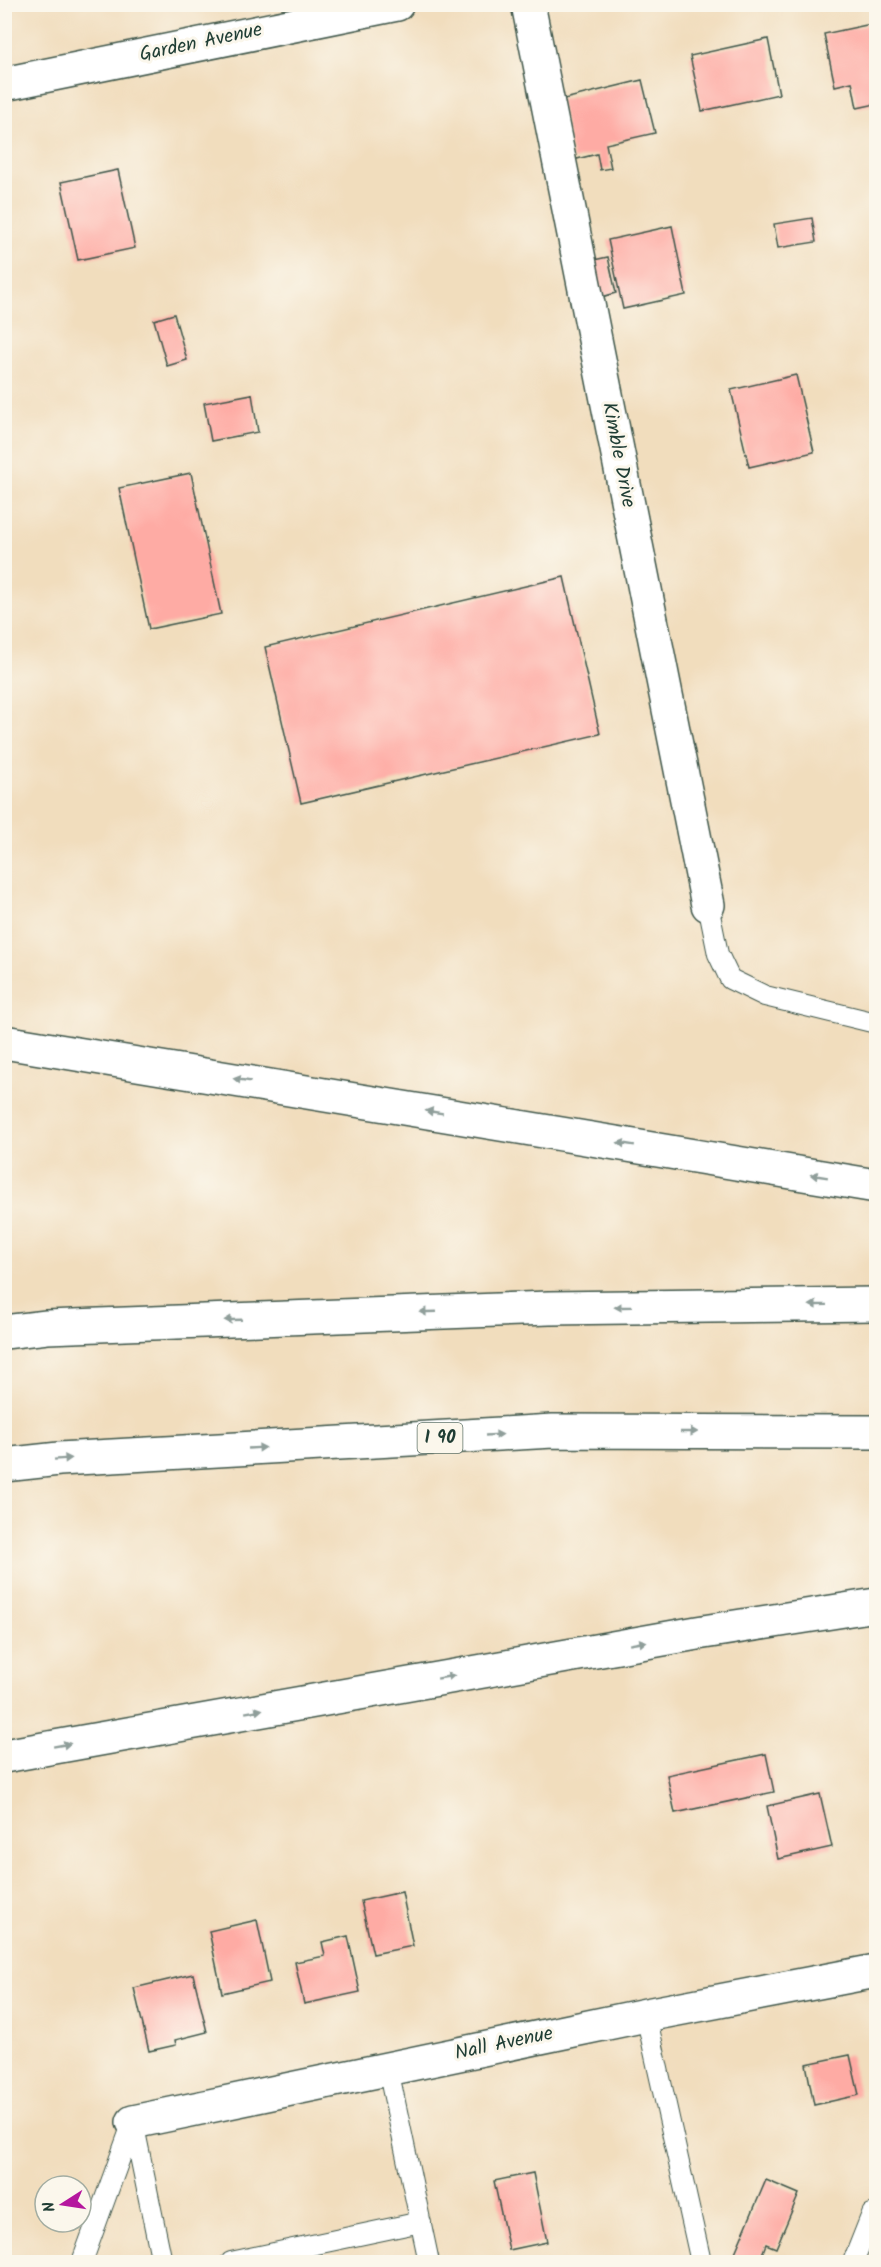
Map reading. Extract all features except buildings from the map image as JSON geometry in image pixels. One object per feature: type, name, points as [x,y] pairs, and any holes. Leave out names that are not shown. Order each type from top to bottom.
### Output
[{"type":"main road","name":"Garden Avenue","points":[[4,84],[397,4]]},
{"type":"main road","name":"Kimble Drive","points":[[528,4],[708,905]]},
{"type":"main road","points":[[5,1035],[876,1186]]},
{"type":"main road","points":[[4,1332],[59,1327],[549,1308],[876,1304]]},
{"type":"main road","name":"I 90","points":[[4,1465],[59,1459],[553,1431],[876,1432]]},
{"type":"main road","points":[[4,1755],[697,1633],[876,1605]]},
{"type":"main road","name":"Nall Avenue","points":[[133,2122],[646,2015],[876,1971]]},
{"type":"lane","points":[[708,905],[718,954],[730,979],[765,996],[876,1023]]},
{"type":"lane","points":[[646,2015],[701,2262]]},
{"type":"lane","points":[[388,2069],[429,2262]]},
{"type":"lane","points":[[82,2262],[133,2122]]},
{"type":"lane","points":[[133,2122],[162,2262]]},
{"type":"lane","points":[[853,2262],[872,2214],[876,2214]]},
{"type":"lane","points":[[231,2262],[421,2222]]}]
